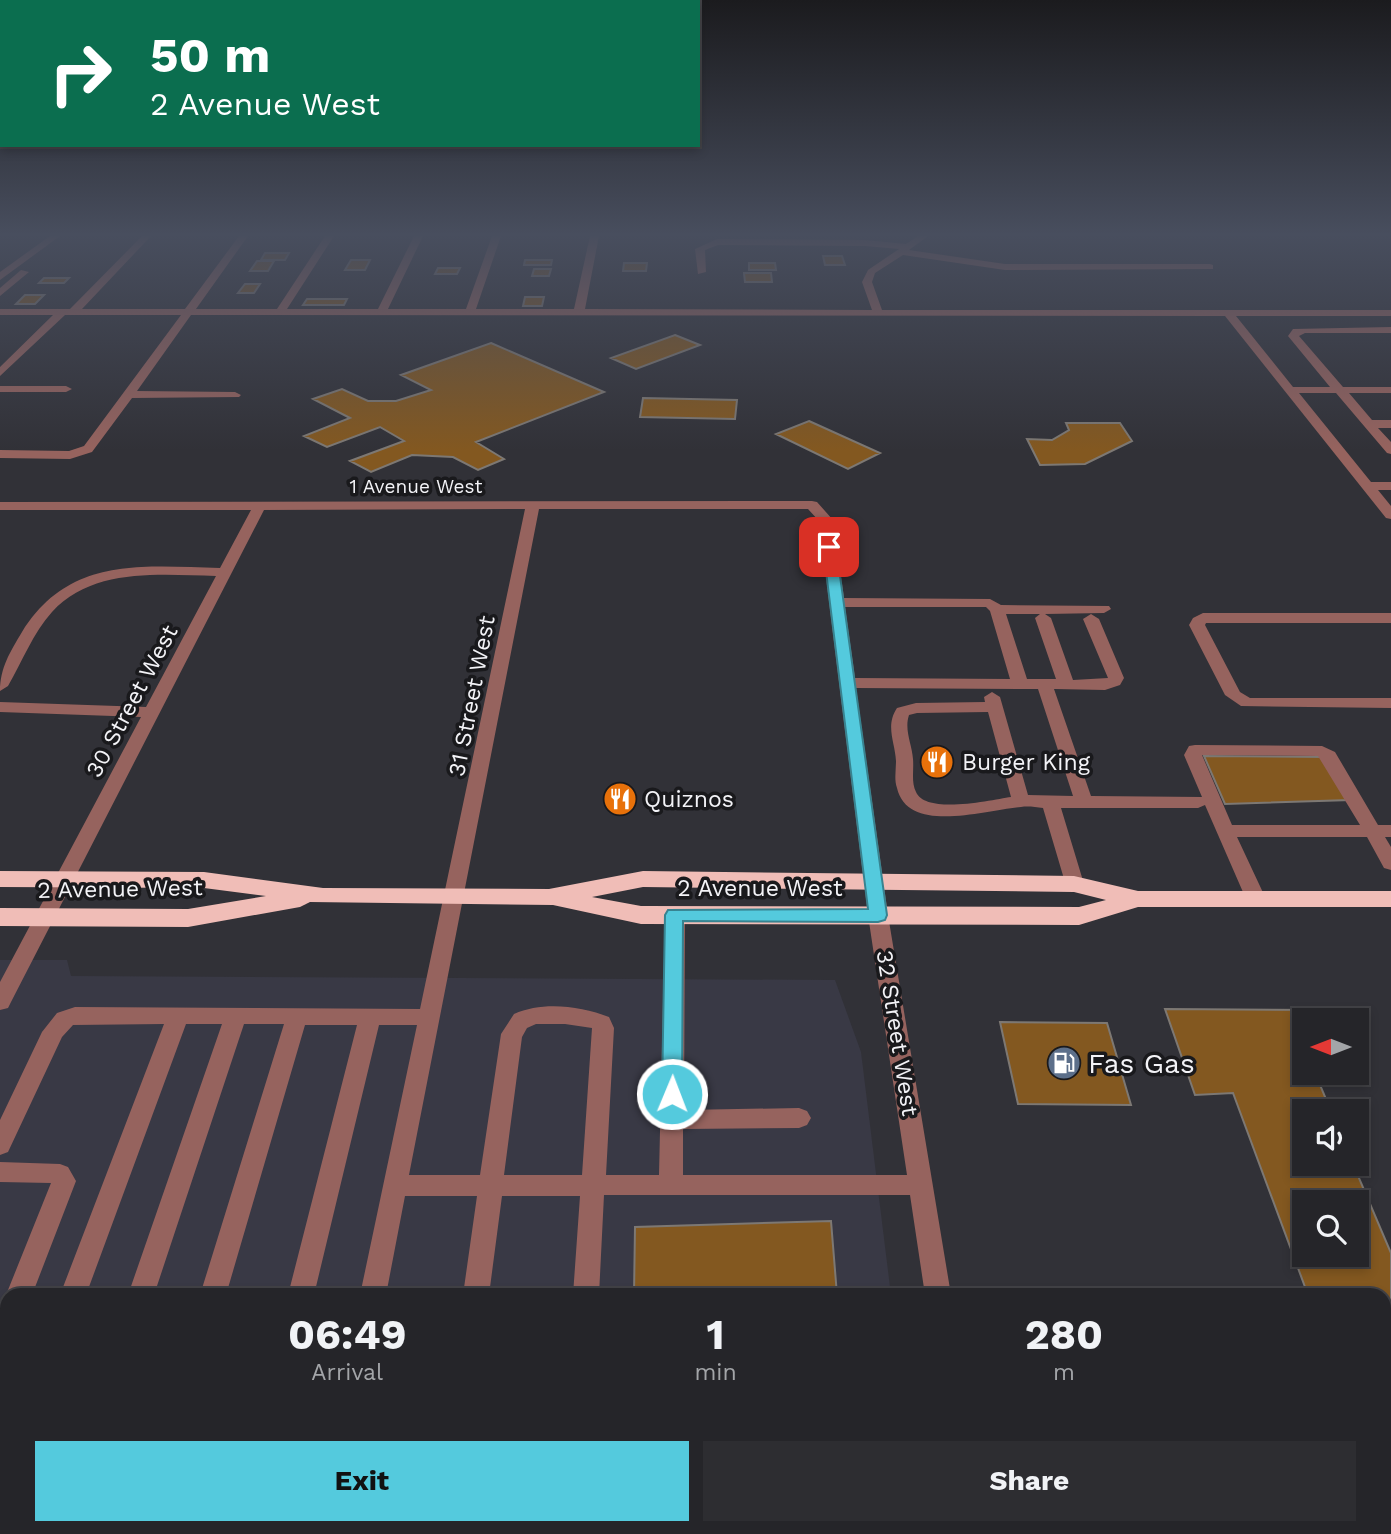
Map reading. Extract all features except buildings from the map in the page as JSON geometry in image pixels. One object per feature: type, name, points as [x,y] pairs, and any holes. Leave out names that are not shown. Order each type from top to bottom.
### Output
[{"type":"highway","name":"2 Avenue West","points":[[0,878],[204,880],[323,896],[549,897],[641,915],[1079,916],[1138,899]]},
{"type":"highway","name":"2 Avenue West","points":[[549,897],[643,879],[1074,884],[1138,899],[1391,899]]},
{"type":"highway","name":"2 Avenue West","points":[[0,917],[188,918],[323,896]]},
{"type":"street","points":[[0,373],[73,308]]},
{"type":"street","points":[[0,454],[70,455],[88,449],[190,308]]},
{"type":"street","points":[[280,312],[283,308]]},
{"type":"street","points":[[382,312],[384,308]]},
{"type":"street","points":[[470,312],[472,308]]},
{"type":"street","points":[[579,312],[582,308]]},
{"type":"street","points":[[617,308],[627,312]]},
{"type":"street","points":[[876,308],[878,312]]},
{"type":"street","points":[[0,312],[1391,313]]},
{"type":"street","points":[[1228,313],[1391,515]]},
{"type":"street","points":[[1391,330],[1305,330],[1293,336],[1391,450]]},
{"type":"street","points":[[0,389],[66,389]]},
{"type":"street","points":[[1290,390],[1391,390]]},
{"type":"street","points":[[127,394],[235,395]]},
{"type":"street","points":[[1368,424],[1391,424]]},
{"type":"street","points":[[1367,486],[1391,486]]},
{"type":"street","name":"30 Street West","points":[[0,1002],[260,505]]},
{"type":"street","name":"31 Street West","points":[[374,1288],[533,505]]},
{"type":"street","name":"1 Avenue West","points":[[0,506],[812,505],[826,520]]},
{"type":"street","name":"32 Street West","points":[[826,520],[878,915],[937,1288]]},
{"type":"street","points":[[0,686],[48,607],[77,585],[119,572],[225,572]]},
{"type":"street","points":[[837,602],[990,603],[997,610],[1020,684]]},
{"type":"street","points":[[848,683],[1105,685],[1116,678],[1098,614],[997,610]]},
{"type":"street","points":[[1043,618],[1066,684]]},
{"type":"street","points":[[1391,618],[1203,618],[1197,625],[1233,695],[1247,703],[1391,703]]},
{"type":"street","points":[[989,683],[1021,801]]},
{"type":"street","points":[[1044,684],[1084,802]]},
{"type":"street","points":[[0,707],[152,712]]},
{"type":"street","points":[[995,707],[916,708],[903,712],[899,722],[906,765],[906,790],[914,802],[932,810],[947,811],[1021,801],[1198,802]]},
{"type":"street","points":[[1256,899],[1193,755],[1195,751],[1322,751],[1329,756],[1382,831],[1391,863]]},
{"type":"street","points":[[1051,802],[1074,884]]},
{"type":"street","points":[[1225,831],[1382,831]]},
{"type":"street","points":[[671,1185],[674,915]]},
{"type":"street","points":[[0,1145],[53,1032],[65,1019],[75,1016],[430,1017]]},
{"type":"street","points":[[76,1288],[178,1016]]},
{"type":"street","points":[[143,1288],[236,1016]]},
{"type":"street","points":[[215,1288],[297,1016]]},
{"type":"street","points":[[303,1288],[370,1016]]},
{"type":"street","points":[[476,1288],[514,1028],[529,1017],[583,1017],[601,1023],[603,1028],[586,1288]]},
{"type":"street","points":[[672,1119],[799,1118]]},
{"type":"street","points":[[0,1172],[50,1172],[60,1174],[64,1181],[22,1288]]},
{"type":"street","points":[[395,1186],[921,1185]]},
{"type":"shaded area","points":[[0,960],[67,960],[71,976],[835,980],[861,1052],[890,1288],[0,1288]]},
{"type":"place","name":"Burger King","points":[[937,762]]},
{"type":"place","name":"Quiznos","points":[[620,799]]},
{"type":"place","name":"Fas Gas","points":[[1064,1063]]},
{"type":"route","points":[[672,1094],[674,915],[878,915],[829,547]]}]
